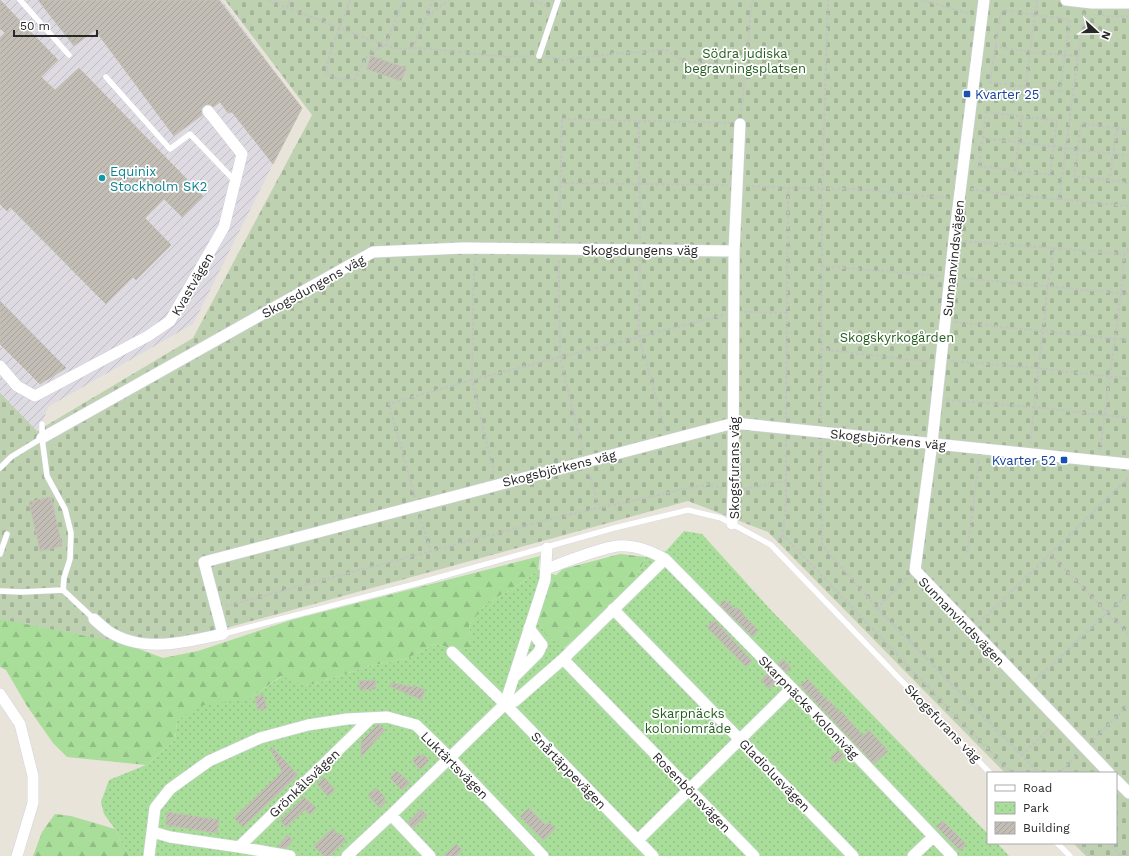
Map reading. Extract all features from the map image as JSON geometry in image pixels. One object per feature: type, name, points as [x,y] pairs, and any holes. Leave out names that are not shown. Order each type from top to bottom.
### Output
[{"type":"street","name":"Sunnanvindsvägen","points":[[984,0],[954,240],[942,362],[915,570],[1108,772]]},
{"type":"street","points":[[1066,0],[1129,3]]},
{"type":"street","name":"Kvastvägen","points":[[0,366],[17,386],[35,396],[148,336],[170,321],[224,226],[242,154],[208,111]]},
{"type":"street","name":"Skogsfurans väg","points":[[732,524],[734,423],[734,251],[740,124]]},
{"type":"street","name":"Skogsdungens väg","points":[[42,438],[373,252],[477,248],[734,251]]},
{"type":"street","name":"Skogsbjörkens väg","points":[[223,634],[204,562],[734,423],[1129,464]]},
{"type":"street","name":"Skarpnäcks Koloniväg","points":[[546,569],[589,554],[618,546],[638,548],[665,558],[792,688],[952,856]]},
{"type":"street","points":[[347,856],[391,816],[505,704],[545,580],[547,548]]},
{"type":"street","points":[[505,704],[515,702],[563,659],[665,558]]},
{"type":"street","name":"Gladiolusvägen","points":[[613,609],[853,856]]},
{"type":"street","points":[[94,619],[109,631],[129,641],[158,645],[183,643],[223,634]]},
{"type":"street","points":[[513,678],[538,653],[542,645],[529,628]]},
{"type":"street","points":[[452,652],[505,704]]},
{"type":"street","name":"Rosenbönsvägen","points":[[563,659],[754,856]]},
{"type":"street","points":[[638,840],[792,688]]},
{"type":"street","points":[[0,694],[20,724],[33,776],[33,803],[17,856]]},
{"type":"street","name":"Snårtäppevägen","points":[[505,704],[653,856]]},
{"type":"street","name":"Luktärtsvägen","points":[[149,856],[155,808],[170,789],[209,761],[260,738],[308,725],[347,719],[387,717],[416,725],[450,758],[543,856]]},
{"type":"street","name":"Grönkålsvägen","points":[[239,846],[370,719]]},
{"type":"street","points":[[1117,781],[1129,793]]},
{"type":"street","points":[[391,816],[430,856]]},
{"type":"street","points":[[153,832],[170,837],[239,846],[290,856]]},
{"type":"street","points":[[913,856],[933,836]]},
{"type":"lane","points":[[20,0],[69,55]]},
{"type":"lane","points":[[538,56],[558,0]]},
{"type":"lane","points":[[106,77],[170,149],[190,134],[235,181]]},
{"type":"lane","points":[[42,424],[42,438],[47,476],[66,509],[71,533],[70,559],[64,578],[63,590]]},
{"type":"lane","points":[[0,468],[11,457],[42,438]]},
{"type":"lane","points":[[223,634],[547,548],[614,528],[688,510],[721,518],[732,524]]},
{"type":"lane","name":"Skogsfurans väg","points":[[732,524],[771,545],[989,772]]},
{"type":"lane","points":[[0,554],[7,534]]},
{"type":"lane","points":[[0,591],[22,592],[63,590],[94,619]]},
{"type":"lane","points":[[1058,844],[1070,856]]},
{"type":"path","points":[[268,0],[397,49],[413,48],[508,57],[538,56],[564,60],[620,53],[646,52],[665,48],[676,57],[686,61],[746,67],[800,70]]},
{"type":"path","points":[[287,8],[290,0]]},
{"type":"path","points":[[350,0],[330,54],[326,70],[329,75],[354,80],[369,53],[386,45],[403,0]]},
{"type":"path","points":[[413,48],[433,0]]},
{"type":"path","points":[[427,16],[449,0]]},
{"type":"path","points":[[530,0],[555,9]]},
{"type":"path","points":[[740,124],[751,6],[755,0]]},
{"type":"path","points":[[828,0],[822,188],[822,545],[877,608],[1038,772]]},
{"type":"path","points":[[922,0],[982,16]]},
{"type":"path","points":[[1025,87],[1037,0]]},
{"type":"path","points":[[1059,200],[1086,2]]},
{"type":"path","points":[[1001,10],[1035,15],[1070,20],[1060,91],[990,82],[1001,10]]},
{"type":"path","points":[[995,46],[1030,52],[1078,56]]},
{"type":"path","points":[[986,112],[1022,116],[1057,121],[1050,175],[979,166],[986,112]]},
{"type":"path","points":[[1014,170],[1022,116]]},
{"type":"path","points":[[639,121],[639,337],[668,440]]},
{"type":"path","points":[[1129,130],[1081,123],[1074,176],[1129,183]]},
{"type":"path","points":[[1109,181],[1117,128]]},
{"type":"path","points":[[983,138],[1129,156]]},
{"type":"path","points":[[561,183],[737,185],[788,188],[856,189],[959,199]]},
{"type":"path","points":[[788,188],[786,481],[783,535],[1011,772]]},
{"type":"path","points":[[961,188],[1059,200],[1129,206]]},
{"type":"path","points":[[954,240],[1124,254]]},
{"type":"path","points":[[477,248],[474,269],[472,380],[497,484]]},
{"type":"path","points":[[1029,453],[1033,407],[1054,248]]},
{"type":"path","points":[[1098,461],[1121,293],[1124,254],[1129,248]]},
{"type":"path","points":[[822,266],[1129,294]]},
{"type":"path","points":[[431,552],[389,404],[472,380],[734,312],[787,313]]},
{"type":"path","points":[[946,322],[1129,340]]},
{"type":"path","points":[[821,349],[942,362],[1038,368],[1129,379]]},
{"type":"path","points":[[937,400],[1033,407],[1129,418]]},
{"type":"path","points":[[967,553],[980,448]]},
{"type":"path","points":[[971,630],[1129,477]]},
{"type":"path","points":[[217,608],[558,517],[708,484],[733,491],[786,481]]},
{"type":"path","points":[[1125,481],[1129,486]]},
{"type":"path","points":[[1050,554],[1129,635]]},
{"type":"path","points":[[877,608],[915,570]]},
{"type":"path","points":[[1027,688],[1129,593]]},
{"type":"path","points":[[1060,772],[1129,704]]},
{"type":"path","points":[[1022,755],[1058,720]]},
{"type":"path","points":[[1079,844],[1091,856]]},
{"type":"path","points":[[1109,844],[1121,856]]},
{"type":"path","points":[[1124,856],[1129,852]]},
{"type":"shaded area","points":[[0,0],[222,0],[302,108],[193,324],[48,407],[42,424],[37,431],[0,395]]},
{"type":"green space","name":"Skogskyrkogården","points":[[225,0],[1129,0],[1129,856],[1086,856],[1074,844],[1117,844],[1117,772],[1004,772],[768,532],[688,501],[150,649],[0,619],[0,393],[37,431],[193,338],[312,115]]},
{"type":"green space","name":"Skarpnäcks koloniområde","points":[[684,531],[702,534],[768,607],[987,833],[987,844],[998,844],[1009,856],[129,856],[115,829],[104,814],[101,802],[109,780],[146,765],[175,740],[177,722],[197,706],[249,699],[282,676],[307,686],[370,666],[408,658],[435,644],[458,650],[469,648],[471,635],[469,626],[483,607],[511,590],[538,570],[556,575],[547,585],[538,621],[546,636],[565,648],[589,627],[634,582],[646,557],[666,551]]},
{"type":"green space","points":[[620,554],[646,557],[634,582],[589,627],[564,648],[546,636],[538,621],[547,585],[556,575],[563,569]]},
{"type":"green space","points":[[540,556],[538,570],[511,590],[483,607],[469,626],[471,635],[470,648],[458,650],[435,644],[408,658],[370,666],[307,686],[281,676],[249,699],[177,722],[175,740],[146,765],[67,757],[53,743],[27,706],[6,670],[0,667],[0,605],[91,631],[163,658],[198,651],[291,620]]},
{"type":"green space","points":[[55,814],[71,816],[115,829],[129,856],[33,856],[42,832]]},
{"type":"building","name":"Equinix Stockholm SK2","points":[[0,0],[58,60],[41,77],[55,90],[79,68],[203,196],[182,217],[164,199],[145,218],[171,245],[136,280],[133,277],[106,304],[10,207],[7,211],[0,204],[0,38],[5,33],[0,28]]},
{"type":"building","points":[[38,0],[219,0],[302,108],[273,164],[232,112],[228,113],[220,102],[213,107],[210,104],[204,105],[201,109],[202,115],[174,136],[95,30],[74,46]]},
{"type":"building","points":[[371,56],[406,68],[401,81],[367,69]]},
{"type":"building","points":[[0,301],[66,368],[40,384],[0,344]]},
{"type":"building","points":[[51,497],[62,546],[40,551],[29,502]]},
{"type":"building","points":[[725,600],[735,609],[737,607],[758,630],[753,637],[720,605]]},
{"type":"building","points":[[714,620],[752,661],[746,667],[707,627]]},
{"type":"building","points":[[783,659],[791,668],[786,672],[778,664]]},
{"type":"building","points":[[768,673],[776,682],[769,689],[761,680]]},
{"type":"building","points":[[808,679],[828,702],[829,700],[839,712],[841,711],[863,736],[869,730],[888,751],[874,764],[800,685]]},
{"type":"building","points":[[375,680],[375,689],[360,690],[359,681]]},
{"type":"building","points":[[391,683],[415,686],[425,690],[421,700],[390,686]]},
{"type":"building","points":[[263,695],[267,708],[258,710],[255,697]]},
{"type":"building","points":[[378,724],[385,730],[361,757],[361,742]]},
{"type":"building","points":[[272,747],[298,775],[243,827],[234,818],[282,772],[270,748]]},
{"type":"building","points":[[838,750],[844,756],[836,764],[830,758]]},
{"type":"building","points":[[419,754],[421,756],[423,754],[429,760],[421,770],[412,761]]},
{"type":"building","points":[[397,771],[410,783],[402,790],[390,778]]},
{"type":"building","points":[[324,777],[335,790],[328,796],[317,784]]},
{"type":"building","points":[[376,788],[385,797],[384,799],[386,801],[380,808],[368,795]]},
{"type":"building","points":[[304,797],[316,808],[310,815],[305,810],[286,827],[280,821]]},
{"type":"building","points":[[529,808],[546,825],[549,822],[555,829],[543,840],[520,816]]},
{"type":"building","points":[[421,809],[427,815],[413,828],[408,822]]},
{"type":"building","points":[[167,812],[219,820],[217,833],[166,825]]},
{"type":"building","points":[[943,821],[966,844],[960,851],[936,826]]},
{"type":"building","points":[[332,829],[339,835],[341,834],[346,840],[330,856],[324,856],[314,846]]},
{"type":"building","points":[[287,835],[293,840],[286,848],[278,847]]},
{"type":"building","points":[[456,844],[462,850],[456,856],[444,856]]},
{"type":"place","name":"Kvarter 25","points":[[967,94]]},
{"type":"place","name":"Equinix Stockholm SK2","points":[[102,178]]},
{"type":"place","name":"Kvarter 52","points":[[1064,460]]},
{"type":"park label","name":"Södra judiska begravningsplatsen","points":[[745,60]]}]
